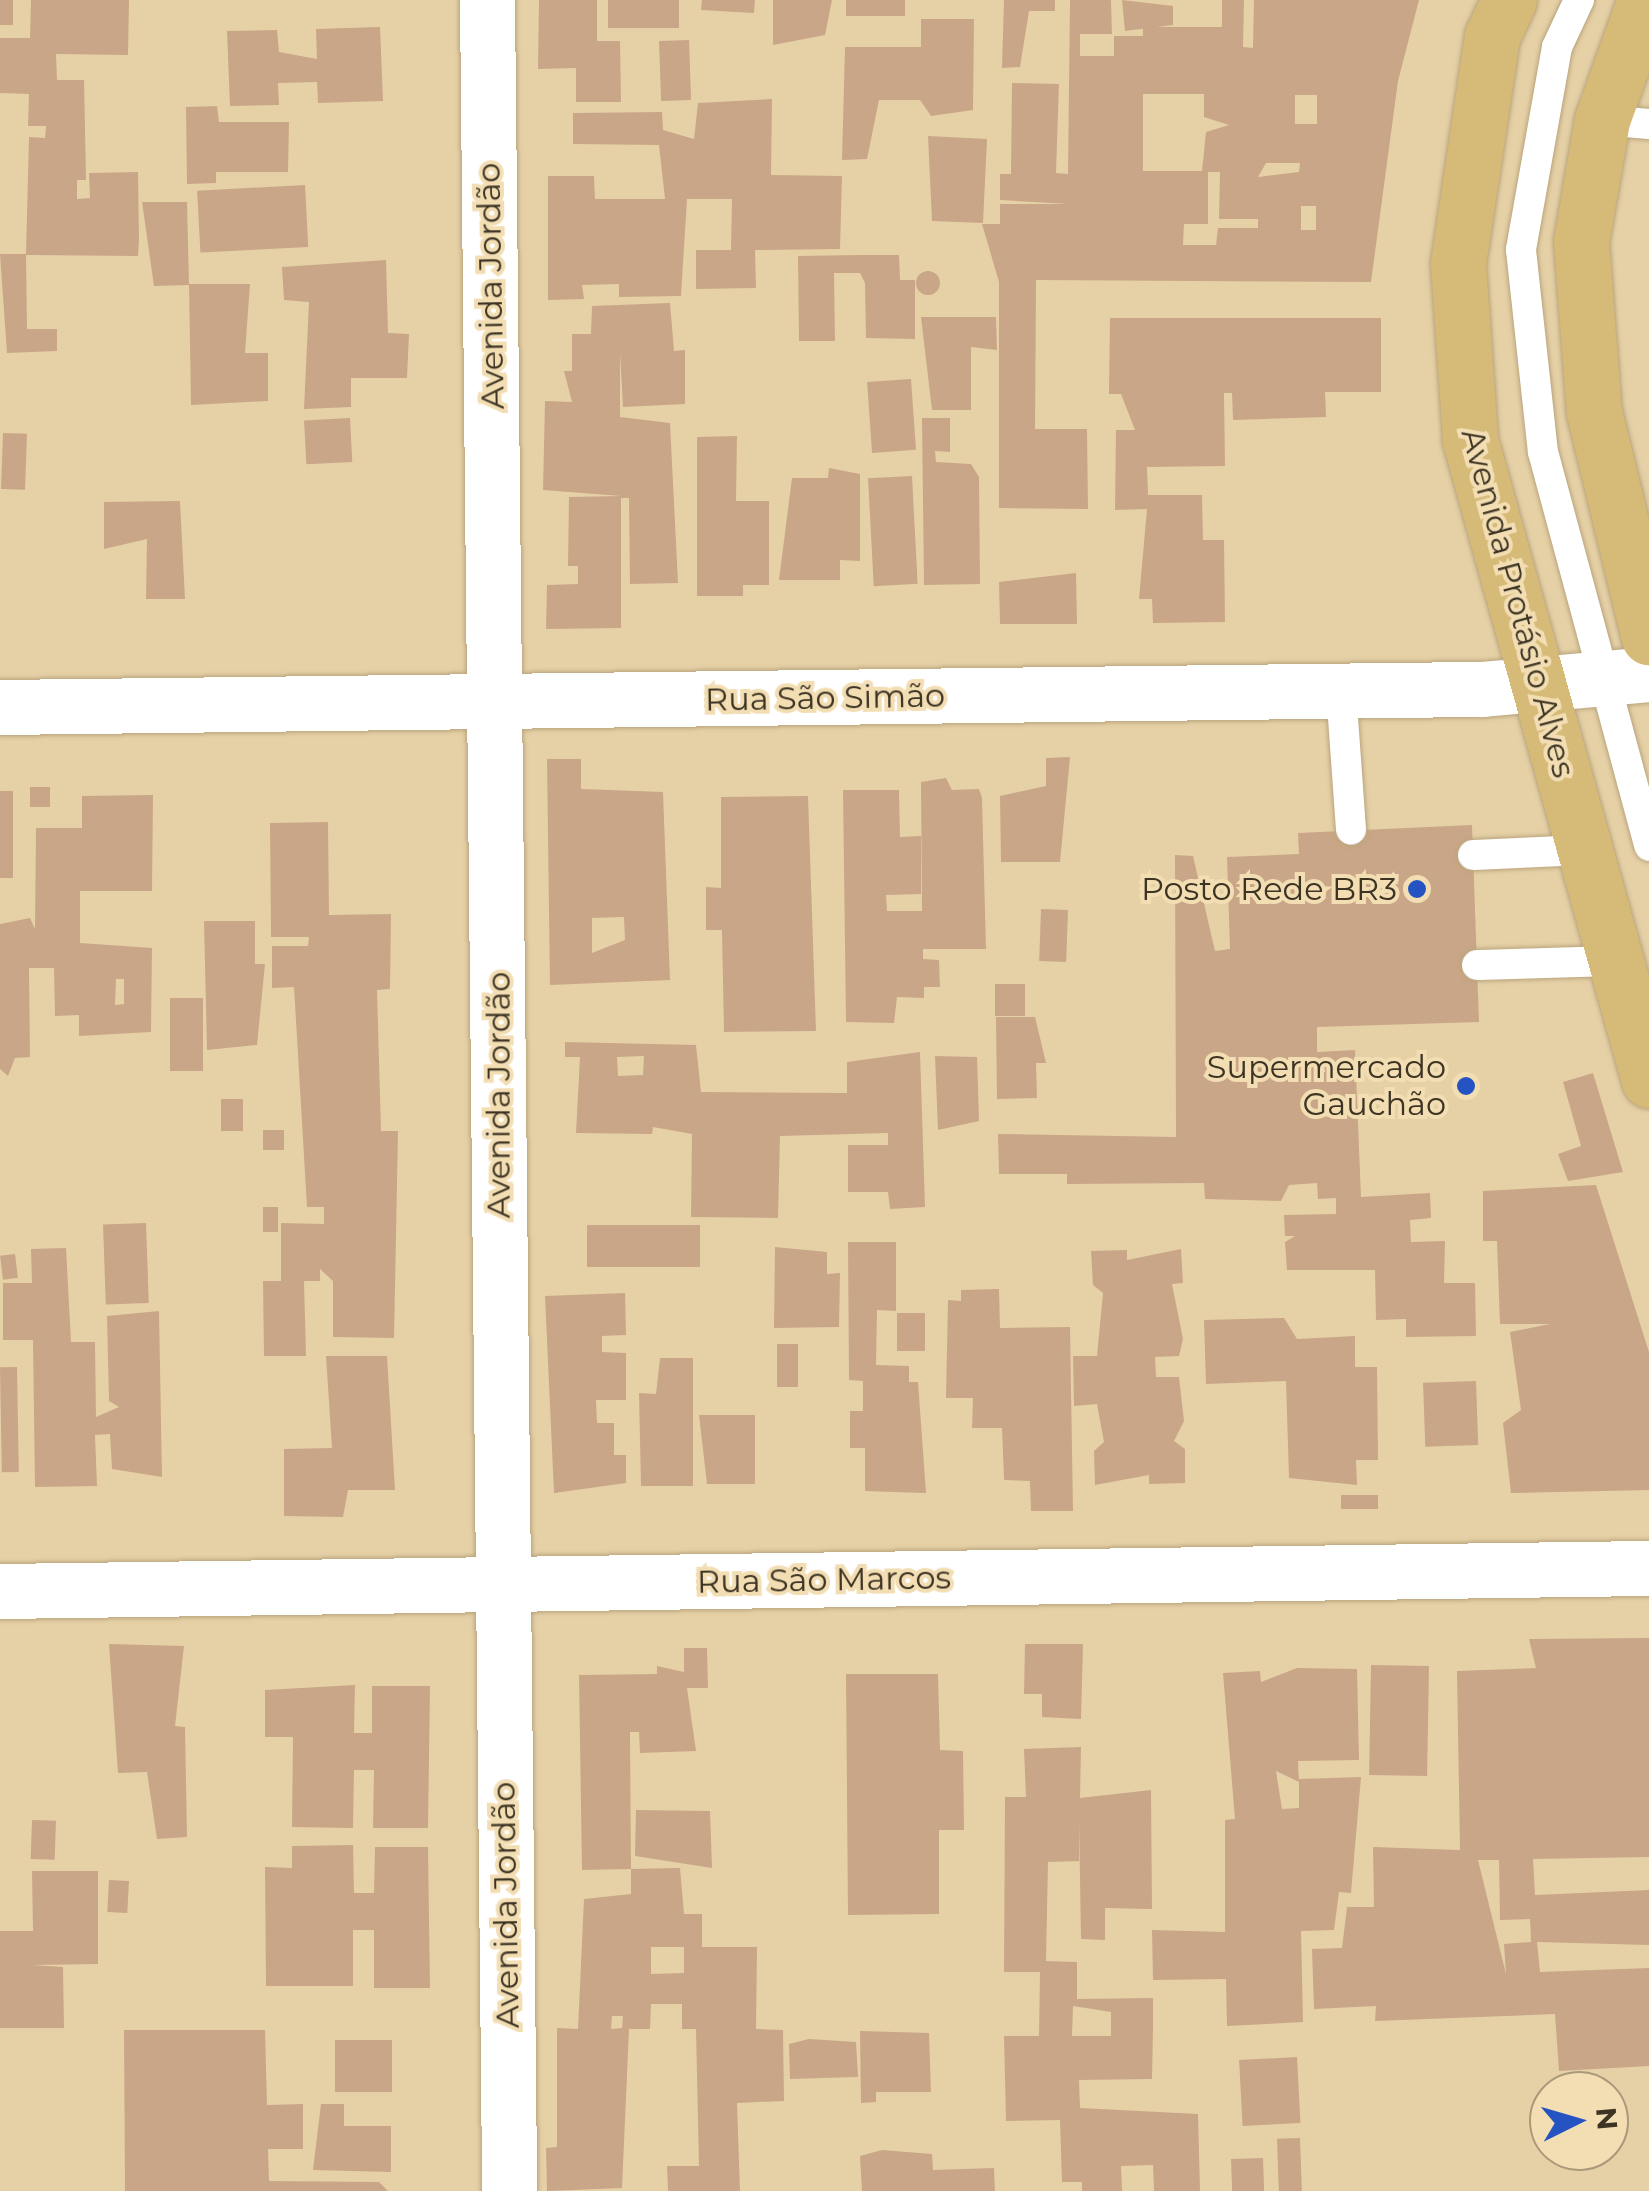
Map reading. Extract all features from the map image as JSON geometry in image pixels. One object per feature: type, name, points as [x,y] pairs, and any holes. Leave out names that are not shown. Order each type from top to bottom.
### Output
[{"type":"main road","name":"Avenida Protásio Alves","points":[[1509,0],[1492,36],[1458,263],[1470,440],[1649,1080]]},
{"type":"main road","points":[[1645,0],[1625,122],[1581,241],[1594,412],[1649,637]]},
{"type":"street","name":"Avenida Jordão","points":[[488,0],[508,2191]]},
{"type":"street","name":"Rua São Simão","points":[[0,707],[495,704],[1537,688],[1623,677]]},
{"type":"street","name":"Rua São Marcos","points":[[0,1592],[1649,1568]]},
{"type":"lane","points":[[1579,0],[1557,47],[1521,250],[1543,452],[1623,677],[1649,846]]},
{"type":"lane","points":[[1342,690],[1351,830]]},
{"type":"lane","points":[[1473,854],[1584,850]]},
{"type":"lane","points":[[1477,966],[1615,960]]},
{"type":"building","points":[[0,0],[13,0],[13,25],[0,25]]},
{"type":"building","points":[[31,0],[129,0],[128,55],[56,54],[57,80],[84,80],[86,180],[77,180],[77,199],[90,198],[89,173],[138,172],[138,256],[26,255],[27,329],[57,329],[57,351],[7,353],[0,254],[26,254],[29,137],[45,138],[46,126],[28,126],[29,94],[0,93],[0,38],[30,38]]},
{"type":"building","points":[[539,0],[597,0],[597,41],[620,41],[621,102],[576,102],[576,68],[538,69]]},
{"type":"building","points":[[608,0],[679,0],[679,28],[608,28]]},
{"type":"building","points":[[702,0],[755,0],[754,13],[701,10]]},
{"type":"building","points":[[773,0],[832,0],[825,35],[773,45]]},
{"type":"building","points":[[846,0],[905,0],[905,16],[846,16]]},
{"type":"building","points":[[1004,0],[1055,0],[1055,11],[1029,11],[1020,67],[1002,68]]},
{"type":"building","points":[[1070,0],[1111,0],[1112,34],[1080,34],[1080,56],[1114,56],[1114,36],[1143,36],[1143,27],[1222,27],[1222,0],[1244,0],[1243,47],[1253,48],[1254,0],[1419,0],[1398,81],[1371,282],[1036,280],[1035,429],[1087,429],[1088,509],[999,508],[999,282],[982,224],[1000,224],[1000,204],[1068,204],[1000,200],[1000,174],[1011,174],[1012,83],[1059,84],[1056,173],[1068,174]],"holes":[[[1143,94],[1204,94],[1204,117],[1229,125],[1206,132],[1202,171],[1143,171]],[[1295,95],[1317,95],[1317,124],[1295,124]],[[1266,163],[1300,163],[1299,172],[1258,177]],[[1208,172],[1220,172],[1219,219],[1258,219],[1258,228],[1218,228],[1216,245],[1183,245],[1184,224],[1208,224]],[[1301,206],[1316,206],[1316,230],[1301,230]]]},
{"type":"building","points":[[1122,0],[1173,6],[1173,25],[1125,31]]},
{"type":"building","points":[[921,19],[974,19],[973,110],[931,116],[920,100],[879,100],[867,159],[842,160],[845,47],[921,47]]},
{"type":"building","points":[[380,27],[383,101],[318,103],[317,82],[278,83],[279,105],[230,106],[227,31],[277,30],[279,52],[317,59],[316,29]]},
{"type":"building","points":[[689,40],[691,100],[661,101],[659,41]]},
{"type":"building","points":[[772,99],[771,175],[842,176],[840,249],[755,250],[756,288],[696,289],[696,250],[731,250],[732,199],[687,199],[681,296],[619,297],[619,284],[582,285],[584,299],[548,300],[548,176],[594,176],[595,199],[665,199],[659,145],[573,144],[573,113],[662,112],[663,130],[694,139],[698,103]]},
{"type":"building","points":[[217,106],[219,122],[289,122],[288,172],[216,172],[216,183],[187,184],[186,107]]},
{"type":"building","points":[[928,136],[987,139],[983,223],[932,221]]},
{"type":"building","points":[[305,185],[308,247],[200,253],[197,191]]},
{"type":"building","points":[[142,202],[187,202],[189,285],[154,286]]},
{"type":"building","points":[[899,255],[900,280],[915,280],[915,339],[866,338],[865,283],[860,273],[834,273],[835,341],[799,341],[798,256]]},
{"type":"building","points":[[386,260],[388,333],[409,334],[407,378],[351,378],[351,407],[304,409],[309,302],[284,300],[282,267]]},
{"type":"building","points":[[928,271],[940,283],[928,295],[916,283]]},
{"type":"building","points":[[189,284],[250,284],[245,353],[268,353],[268,401],[191,405]]},
{"type":"building","points":[[670,303],[674,351],[685,350],[685,404],[623,407],[620,353],[620,417],[670,423],[678,583],[630,584],[629,498],[621,498],[621,628],[546,629],[547,585],[578,584],[578,566],[568,566],[569,497],[621,496],[543,490],[545,401],[572,402],[564,371],[572,371],[572,334],[591,334],[592,306]]},
{"type":"building","points":[[921,317],[996,317],[997,350],[971,347],[971,410],[932,410]]},
{"type":"building","points":[[1110,318],[1381,318],[1381,392],[1325,392],[1326,417],[1233,420],[1232,393],[1224,393],[1225,466],[1147,467],[1148,495],[1202,495],[1203,540],[1224,540],[1225,622],[1153,623],[1152,599],[1139,599],[1147,509],[1115,510],[1116,430],[1135,430],[1121,394],[1109,394]]},
{"type":"building","points":[[911,379],[916,450],[872,453],[867,382]]},
{"type":"building","points":[[350,418],[352,462],[306,464],[304,420]]},
{"type":"building","points":[[922,418],[950,418],[950,452],[935,451],[936,462],[971,464],[979,477],[980,584],[924,585]]},
{"type":"building","points":[[3,433],[27,434],[25,490],[1,489]]},
{"type":"building","points":[[737,436],[736,501],[769,501],[769,585],[743,585],[743,596],[697,596],[697,437]]},
{"type":"building","points":[[829,468],[860,474],[860,561],[840,560],[840,580],[779,580],[792,478],[828,478]]},
{"type":"building","points":[[912,476],[918,584],[874,586],[868,478]]},
{"type":"building","points":[[180,501],[185,599],[146,599],[147,539],[104,549],[104,502]]},
{"type":"building","points":[[1076,573],[1077,624],[1000,624],[999,582]]},
{"type":"building","points":[[1070,757],[1060,862],[1001,862],[1000,796],[1046,786],[1046,758]]},
{"type":"building","points":[[547,759],[581,759],[581,789],[663,792],[670,980],[550,985]],"holes":[[[624,917],[625,940],[592,953],[592,918]]]},
{"type":"building","points":[[946,778],[952,790],[979,789],[982,798],[986,949],[923,949],[923,959],[939,960],[940,987],[924,987],[924,998],[897,997],[894,1023],[846,1022],[843,790],[899,790],[900,837],[921,836],[921,894],[886,895],[887,911],[922,911],[921,782]]},
{"type":"building","points":[[30,787],[50,787],[50,807],[30,807]]},
{"type":"building","points":[[0,791],[13,791],[13,878],[0,878]]},
{"type":"building","points":[[153,795],[152,891],[80,891],[80,943],[152,948],[151,1032],[79,1036],[79,1015],[55,1016],[54,968],[29,968],[30,1057],[15,1058],[8,1076],[0,1069],[0,924],[30,918],[35,929],[36,828],[82,828],[82,796]],"holes":[[[116,979],[124,979],[124,1004],[115,1005]]]},
{"type":"building","points":[[808,796],[816,1031],[724,1032],[722,930],[706,930],[706,887],[721,888],[721,797]]},
{"type":"building","points":[[328,822],[329,915],[391,914],[390,989],[377,990],[381,1131],[398,1131],[394,1338],[333,1337],[333,1281],[320,1269],[320,1281],[304,1281],[306,1356],[264,1356],[263,1281],[281,1281],[281,1223],[324,1224],[324,1207],[307,1207],[294,987],[272,988],[272,946],[308,946],[309,937],[271,937],[270,823]]},
{"type":"building","points":[[1472,825],[1479,1022],[1317,1027],[1317,1052],[1355,1050],[1361,1197],[1430,1193],[1431,1218],[1410,1220],[1411,1242],[1445,1241],[1444,1283],[1475,1283],[1476,1336],[1406,1337],[1406,1319],[1376,1320],[1375,1270],[1287,1270],[1285,1242],[1295,1236],[1285,1236],[1284,1215],[1336,1214],[1336,1198],[1318,1199],[1317,1183],[1289,1185],[1281,1201],[1205,1199],[1204,1183],[1067,1184],[1067,1174],[999,1174],[998,1134],[1176,1137],[1175,855],[1193,856],[1215,951],[1230,949],[1227,857],[1299,854],[1298,833]]},
{"type":"building","points":[[1041,909],[1068,910],[1066,962],[1039,961]]},
{"type":"building","points":[[204,921],[255,921],[255,964],[265,964],[257,1045],[207,1050]]},
{"type":"building","points":[[995,984],[1025,984],[1025,1016],[995,1016]]},
{"type":"building","points":[[170,998],[203,998],[203,1071],[170,1071]]},
{"type":"building","points":[[996,1017],[1035,1017],[1046,1063],[1036,1063],[1037,1098],[997,1099]]},
{"type":"building","points":[[565,1042],[696,1045],[701,1092],[847,1093],[847,1062],[920,1052],[925,1207],[890,1209],[888,1192],[848,1192],[848,1145],[888,1145],[888,1133],[780,1136],[778,1218],[691,1217],[692,1134],[653,1127],[652,1134],[576,1133],[580,1057],[565,1057]],"holes":[[[644,1056],[643,1075],[618,1076],[617,1057]]]},
{"type":"building","points":[[935,1056],[977,1057],[979,1121],[938,1130]]},
{"type":"building","points":[[1593,1073],[1623,1172],[1568,1181],[1558,1154],[1581,1146],[1563,1082]]},
{"type":"building","points":[[221,1099],[243,1099],[243,1131],[221,1131]]},
{"type":"building","points":[[263,1130],[284,1130],[284,1150],[263,1150]]},
{"type":"building","points":[[1596,1185],[1649,1352],[1649,1490],[1511,1493],[1503,1423],[1521,1410],[1510,1332],[1550,1324],[1500,1324],[1497,1241],[1483,1241],[1483,1191]]},
{"type":"building","points":[[263,1207],[278,1207],[278,1232],[263,1232]]},
{"type":"building","points":[[146,1223],[149,1303],[106,1304],[103,1225]]},
{"type":"building","points":[[587,1225],[700,1225],[700,1267],[587,1267]]},
{"type":"building","points":[[848,1242],[896,1242],[896,1311],[877,1310],[876,1365],[909,1366],[909,1382],[918,1382],[926,1493],[865,1491],[865,1448],[850,1448],[850,1411],[863,1411],[863,1381],[849,1380]]},
{"type":"building","points":[[775,1247],[827,1252],[827,1274],[840,1273],[839,1327],[774,1328]]},
{"type":"building","points":[[66,1248],[71,1342],[95,1342],[96,1417],[119,1407],[109,1401],[107,1316],[159,1311],[162,1477],[112,1469],[110,1434],[95,1435],[97,1486],[35,1487],[33,1340],[3,1340],[3,1283],[32,1283],[31,1249]]},
{"type":"building","points":[[1181,1249],[1183,1283],[1172,1284],[1183,1339],[1179,1356],[1155,1357],[1156,1377],[1179,1377],[1184,1421],[1174,1441],[1185,1449],[1185,1483],[1149,1484],[1149,1475],[1095,1485],[1094,1451],[1104,1442],[1097,1404],[1074,1406],[1073,1356],[1097,1356],[1103,1293],[1093,1285],[1091,1251],[1127,1250],[1127,1260]]},
{"type":"building","points":[[15,1254],[18,1278],[3,1280],[0,1256]]},
{"type":"building","points":[[999,1289],[1000,1328],[1070,1327],[1073,1511],[1031,1511],[1030,1481],[1004,1480],[1002,1428],[972,1428],[973,1398],[946,1398],[948,1300],[961,1301],[961,1290]]},
{"type":"building","points":[[625,1293],[626,1335],[602,1336],[602,1352],[626,1353],[626,1400],[596,1400],[597,1423],[614,1423],[614,1455],[626,1455],[626,1483],[554,1493],[545,1296]]},
{"type":"building","points":[[897,1313],[925,1313],[925,1351],[897,1351]]},
{"type":"building","points":[[1284,1318],[1297,1339],[1355,1336],[1355,1367],[1377,1367],[1378,1460],[1356,1460],[1357,1485],[1289,1478],[1286,1381],[1206,1384],[1204,1320]]},
{"type":"building","points":[[777,1344],[798,1344],[798,1387],[777,1387]]},
{"type":"building","points":[[326,1356],[387,1356],[395,1490],[348,1490],[343,1517],[284,1516],[284,1449],[332,1448]]},
{"type":"building","points":[[660,1358],[693,1358],[693,1486],[641,1486],[639,1393],[656,1394]]},
{"type":"building","points":[[0,1367],[17,1367],[19,1472],[2,1472]]},
{"type":"building","points":[[1476,1381],[1478,1445],[1425,1447],[1423,1383]]},
{"type":"building","points":[[699,1415],[755,1415],[755,1484],[707,1484]]},
{"type":"building","points":[[1341,1495],[1378,1495],[1378,1509],[1341,1509]]},
{"type":"building","points":[[1649,1638],[1649,1857],[1533,1859],[1535,1895],[1649,1890],[1649,1945],[1537,1942],[1540,1972],[1649,1968],[1649,2066],[1559,2071],[1555,2014],[1375,2021],[1376,2006],[1314,2009],[1312,1949],[1342,1948],[1347,1907],[1374,1907],[1373,1847],[1460,1850],[1457,1671],[1536,1668],[1529,1639]],"holes":[[[1478,1860],[1499,1860],[1500,1920],[1530,1919],[1531,1942],[1504,1944],[1506,1974]]]},
{"type":"building","points":[[109,1644],[184,1646],[175,1726],[185,1727],[187,1837],[157,1839],[147,1772],[118,1773]]},
{"type":"building","points":[[1025,1644],[1083,1644],[1081,1719],[1042,1717],[1042,1694],[1024,1694]]},
{"type":"building","points":[[684,1648],[707,1648],[708,1688],[687,1688],[696,1751],[640,1753],[639,1732],[630,1732],[631,1869],[582,1870],[579,1675],[657,1674],[657,1666],[684,1672]]},
{"type":"building","points":[[1371,1665],[1429,1666],[1427,1776],[1369,1775]]},
{"type":"building","points":[[1297,1668],[1357,1669],[1359,1760],[1298,1761],[1299,1782],[1361,1777],[1351,1893],[1339,1892],[1334,1930],[1301,1931],[1303,2022],[1227,2026],[1226,1979],[1153,1980],[1152,1930],[1225,1932],[1225,1820],[1235,1819],[1223,1673],[1260,1671],[1261,1682]],"holes":[[[1276,1771],[1299,1782],[1299,1808],[1282,1809]]]},
{"type":"building","points":[[846,1674],[938,1674],[940,1750],[963,1751],[964,1830],[939,1830],[939,1914],[848,1915]]},
{"type":"building","points":[[355,1685],[354,1733],[372,1733],[372,1686],[430,1686],[428,1828],[373,1828],[374,1770],[354,1770],[353,1828],[292,1827],[293,1737],[265,1737],[265,1690]]},
{"type":"building","points":[[1081,1747],[1080,1798],[1151,1790],[1152,1909],[1105,1908],[1105,1940],[1081,1939],[1079,1819],[1079,1861],[1048,1862],[1046,1961],[1077,1962],[1077,1999],[1153,1998],[1152,2079],[1079,2080],[1080,2108],[1198,2114],[1200,2191],[1154,2191],[1153,2165],[1121,2166],[1122,2191],[1082,2191],[1082,2182],[1062,2182],[1060,2120],[1006,2121],[1004,2036],[1039,2036],[1040,1972],[1004,1972],[1005,1797],[1026,1797],[1024,1749]],"holes":[[[1073,2006],[1111,2012],[1111,2036],[1072,2036]]]},
{"type":"building","points":[[636,1810],[710,1811],[712,1868],[635,1856]]},
{"type":"building","points":[[32,1820],[56,1821],[55,1860],[31,1859]]},
{"type":"building","points":[[353,1845],[354,1893],[374,1893],[375,1847],[428,1847],[430,1988],[374,1988],[374,1930],[353,1930],[353,1986],[266,1986],[265,1867],[292,1868],[292,1846]]},
{"type":"building","points":[[680,1868],[684,1914],[702,1914],[702,1947],[757,1947],[756,2029],[783,2030],[784,2101],[737,2103],[740,2191],[668,2191],[667,2166],[699,2166],[696,2029],[682,2029],[682,2004],[651,2004],[650,2029],[629,2029],[622,2188],[547,2191],[546,2148],[557,2147],[557,2028],[578,2029],[584,1899],[631,1894],[631,1869]],"holes":[[[651,1947],[684,1947],[684,1973],[651,1974]],[[612,2016],[623,2016],[622,2028],[611,2029]]]},
{"type":"building","points":[[32,1871],[98,1871],[98,1964],[32,1965],[63,1967],[64,2028],[0,2028],[0,1931],[33,1931]]},
{"type":"building","points":[[109,1880],[129,1881],[127,1913],[107,1912]]},
{"type":"building","points":[[124,2030],[265,2030],[267,2105],[303,2104],[303,2149],[268,2149],[269,2181],[379,2182],[388,2191],[125,2191]]},
{"type":"building","points":[[860,2031],[929,2033],[931,2092],[876,2092],[876,2102],[861,2103]]},
{"type":"building","points":[[809,2039],[856,2042],[858,2077],[790,2079],[789,2044]]},
{"type":"building","points":[[335,2040],[392,2040],[392,2092],[335,2092]]},
{"type":"building","points":[[1297,2057],[1300,2123],[1243,2126],[1239,2060]]},
{"type":"building","points":[[321,2104],[344,2104],[344,2126],[391,2126],[391,2172],[313,2170]]},
{"type":"building","points":[[1300,2138],[1302,2191],[1279,2191],[1277,2139]]},
{"type":"building","points":[[882,2150],[932,2154],[933,2170],[994,2168],[995,2191],[862,2191],[860,2156]]},
{"type":"building","points":[[1263,2158],[1264,2191],[1232,2191],[1231,2159]]},
{"type":"place","name":"Posto Rede BR3","points":[[1417,889]]},
{"type":"place","name":"Supermercado Gauchão","points":[[1466,1086]]}]
